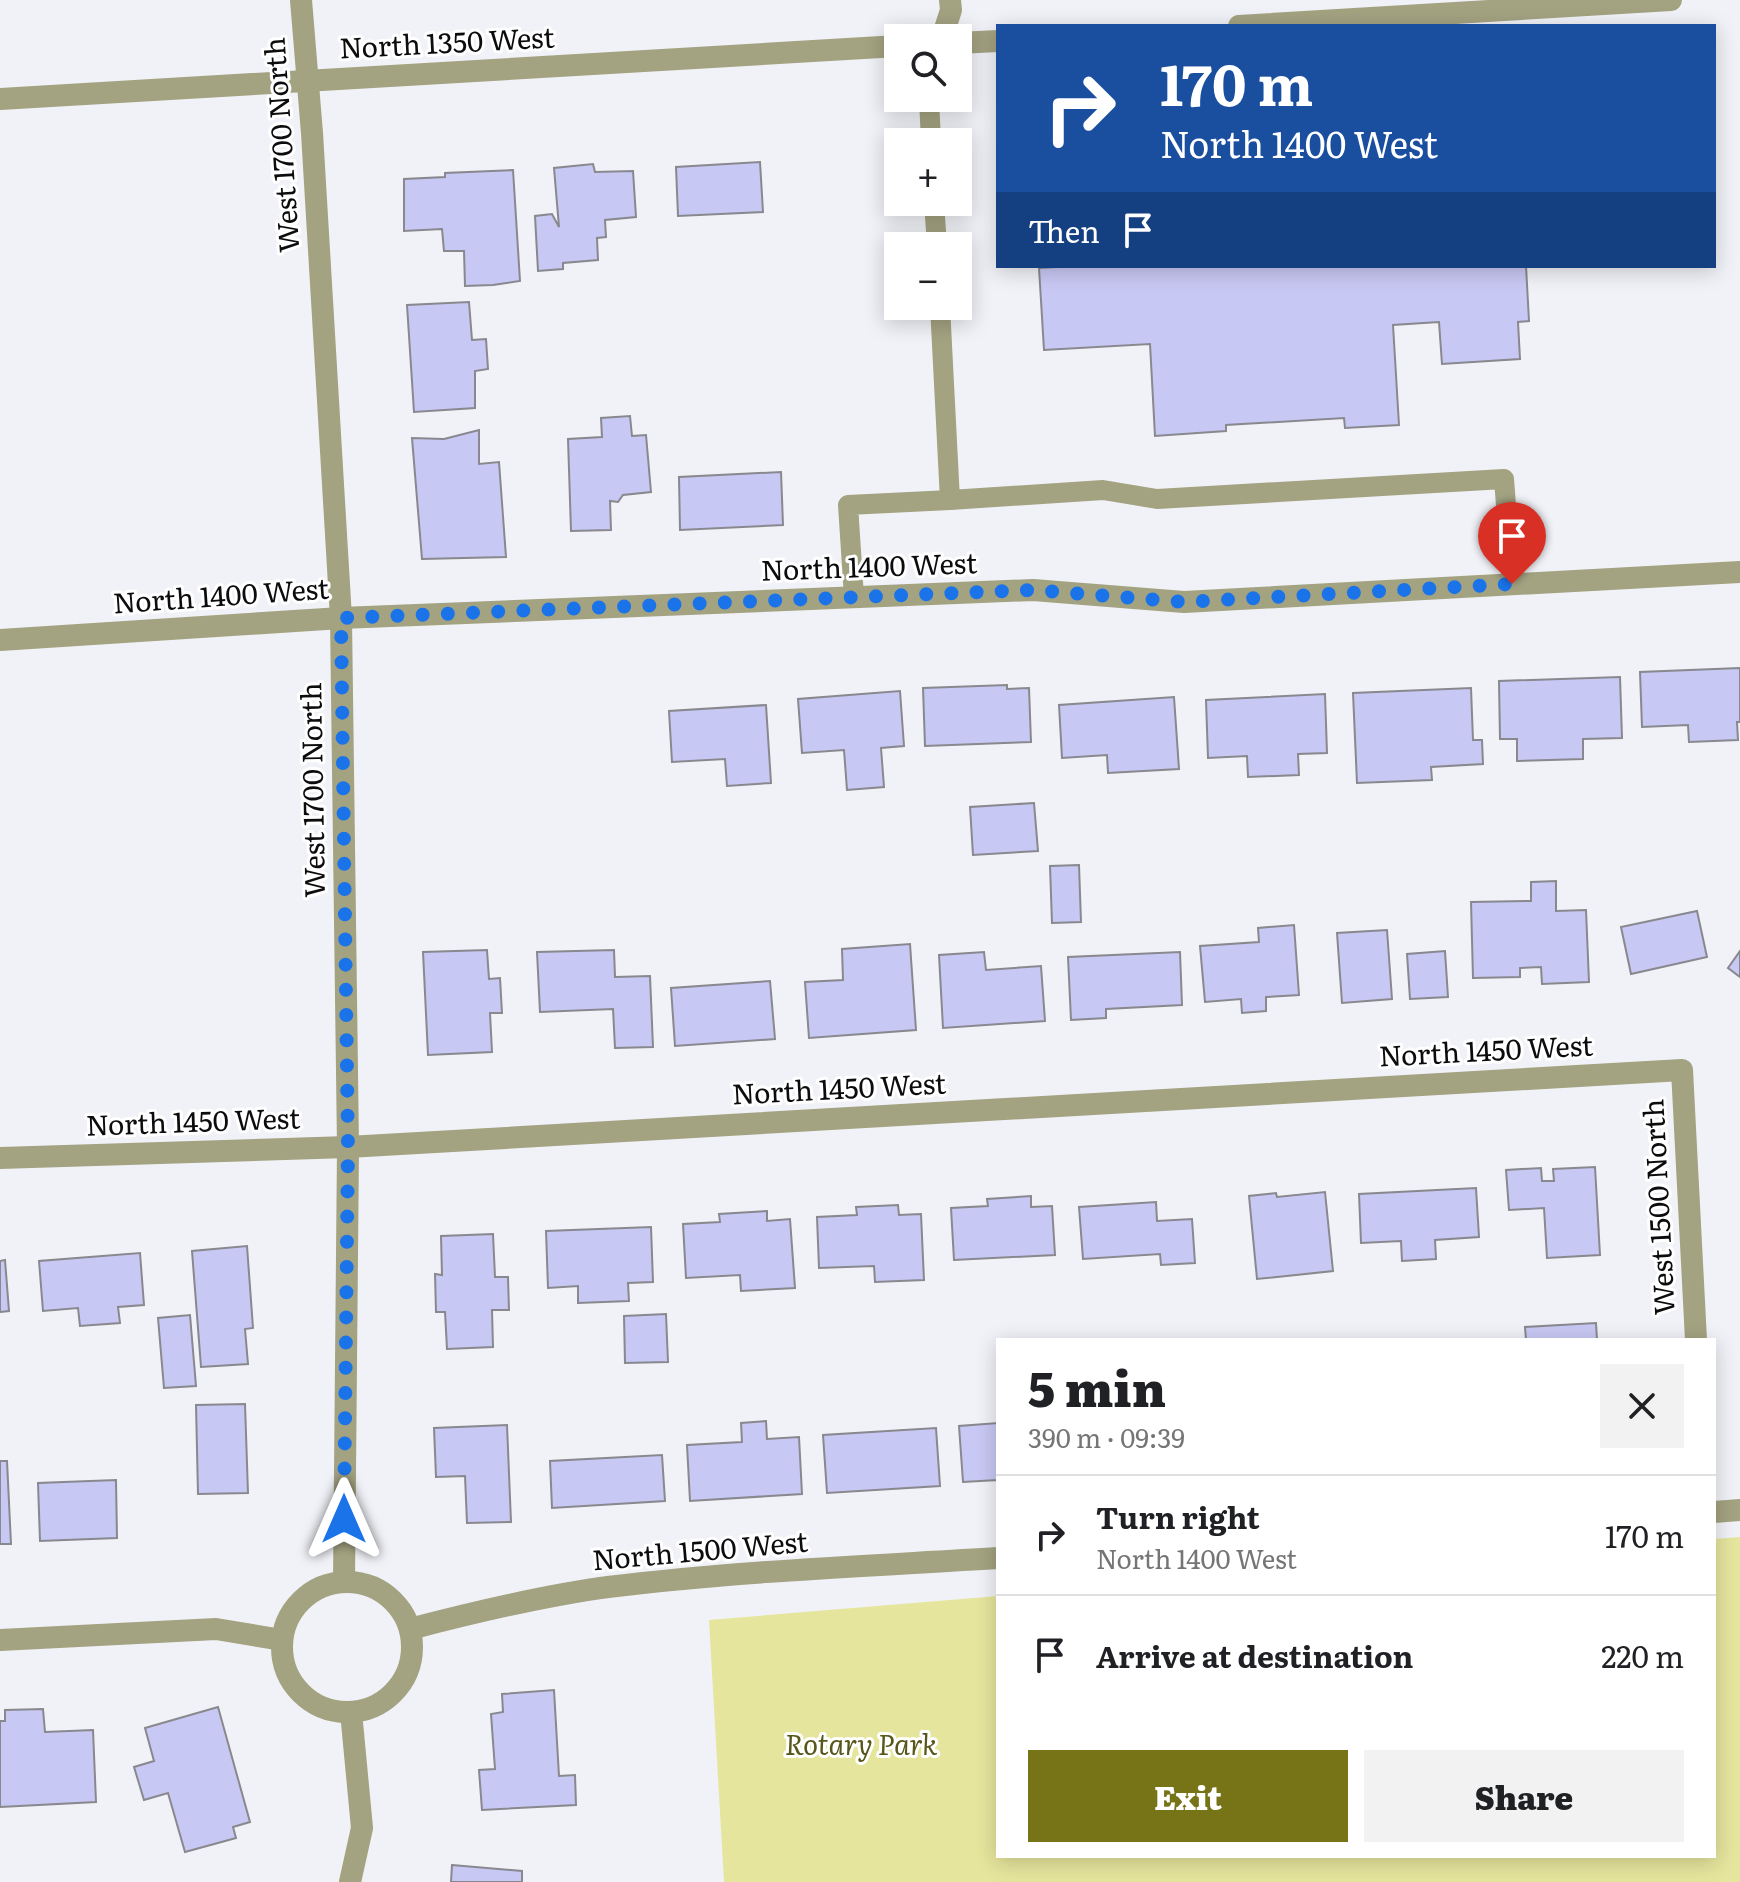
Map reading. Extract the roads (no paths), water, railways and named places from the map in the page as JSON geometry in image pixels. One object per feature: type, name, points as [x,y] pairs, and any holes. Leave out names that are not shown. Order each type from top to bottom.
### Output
[{"type":"street","name":"West 1700 North","points":[[301,0],[309,82],[341,618],[348,1147],[344,1581]]},
{"type":"street","points":[[946,24],[951,10],[950,0]]},
{"type":"street","points":[[1272,24],[1671,0]]},
{"type":"street","points":[[972,42],[996,41]]},
{"type":"street","name":"North 1350 West","points":[[0,99],[884,47]]},
{"type":"street","name":"North 1400 West","points":[[0,640],[341,618],[1033,590],[1184,602],[1740,572]]},
{"type":"street","name":"North 1450 West","points":[[0,1158],[348,1147],[1682,1070]]},
{"type":"street","name":"West 1500 North","points":[[1682,1070],[1696,1338]]},
{"type":"street","points":[[1716,1512],[1740,1510]]},
{"type":"street","name":"North 1500 West","points":[[410,1629],[480,1610],[606,1587],[773,1572],[996,1558]]},
{"type":"street","points":[[344,1581],[366,1583],[386,1593],[401,1609],[410,1629],[413,1652],[407,1674],[393,1694],[374,1707],[351,1712],[329,1710],[309,1700],[293,1684],[284,1663],[282,1640],[289,1618],[302,1599],[322,1586],[344,1581]]},
{"type":"street","points":[[0,1640],[216,1629],[282,1640]]},
{"type":"street","points":[[350,1882],[362,1828],[351,1712]]},
{"type":"lane","points":[[941,320],[950,500]]},
{"type":"lane","points":[[854,597],[848,505],[1103,490],[1157,499],[1504,479],[1512,584]]},
{"type":"park label","name":"Rotary Park","points":[[861,1745]]}]
